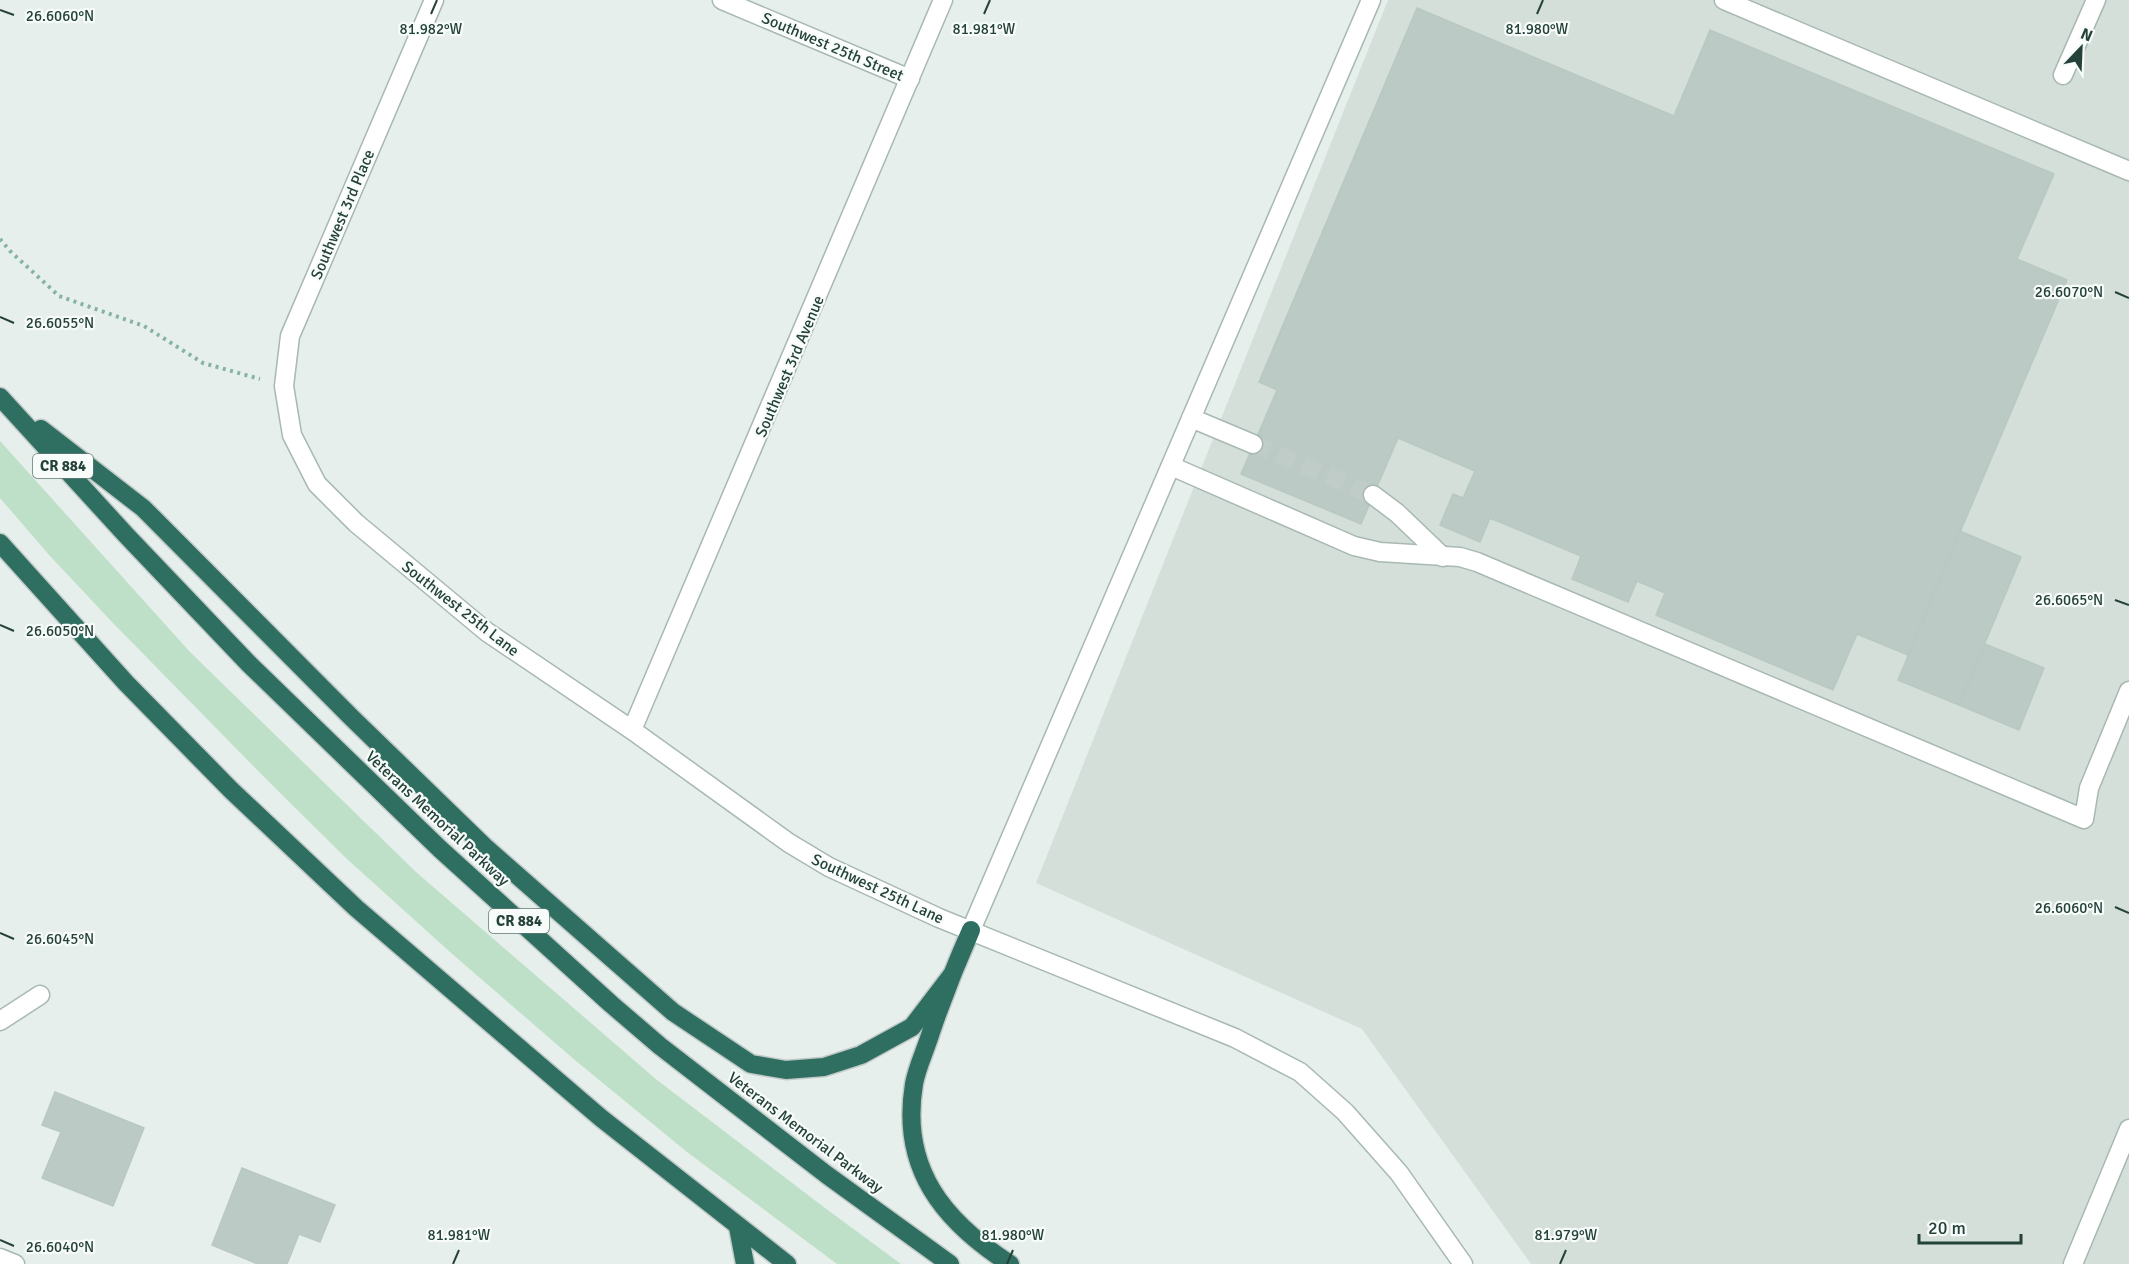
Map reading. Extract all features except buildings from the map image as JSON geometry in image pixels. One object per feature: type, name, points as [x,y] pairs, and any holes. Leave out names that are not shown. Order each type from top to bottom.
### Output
[{"type":"highway","points":[[0,396],[143,508],[484,847],[673,1012],[751,1064],[786,1070],[824,1067],[861,1055],[912,1027],[951,976]]},
{"type":"highway","name":"Veterans Memorial Parkway","points":[[0,396],[126,535],[249,664],[440,849],[660,1046],[827,1175],[950,1264]]},
{"type":"highway","points":[[0,543],[126,683],[231,790],[356,908],[601,1118],[788,1264]]},
{"type":"highway","points":[[971,930],[951,976],[914,1082],[911,1114],[914,1148],[938,1202],[990,1251],[1010,1264]]},
{"type":"highway","points":[[738,1227],[745,1264]]},
{"type":"street","name":"Southwest 3rd Place","points":[[292,435],[284,386],[290,336],[434,0]]},
{"type":"street","name":"Southwest 25th Street","points":[[722,0],[910,79]]},
{"type":"street","name":"Southwest 3rd Avenue","points":[[632,730],[943,0]]},
{"type":"street","points":[[971,930],[1371,0]]},
{"type":"street","points":[[1724,0],[2129,171]]},
{"type":"street","points":[[2063,75],[2096,0]]},
{"type":"street","points":[[1191,418],[1253,444]]},
{"type":"street","name":"Southwest 25th Lane","points":[[292,435],[317,484],[356,523],[488,633],[632,730],[789,843],[829,867],[899,901],[1235,1038],[1300,1072],[1346,1112],[1399,1173],[1463,1264]]},
{"type":"street","points":[[1171,466],[1354,546],[1380,552],[1460,557],[1477,562],[2084,819],[2089,788],[2129,691]]},
{"type":"street","points":[[1373,495],[1397,513],[1443,557]]},
{"type":"street","points":[[0,1021],[40,995]]},
{"type":"street","points":[[2073,1264],[2129,1129]]},
{"type":"street","points":[[0,1258],[15,1264]]},
{"type":"path","points":[[0,238],[10,251],[59,296],[144,326],[203,363],[284,386]]},
{"type":"shaded area","points":[[1388,0],[2129,0],[2129,1264],[1531,1264],[1362,1029],[1036,883]]},
{"type":"green space","points":[[0,441],[190,652],[416,872],[657,1080],[901,1264],[837,1264],[687,1152],[576,1061],[347,859],[112,622],[0,498]]},
{"type":"tunnel","points":[[1253,444],[1373,495]]}]
